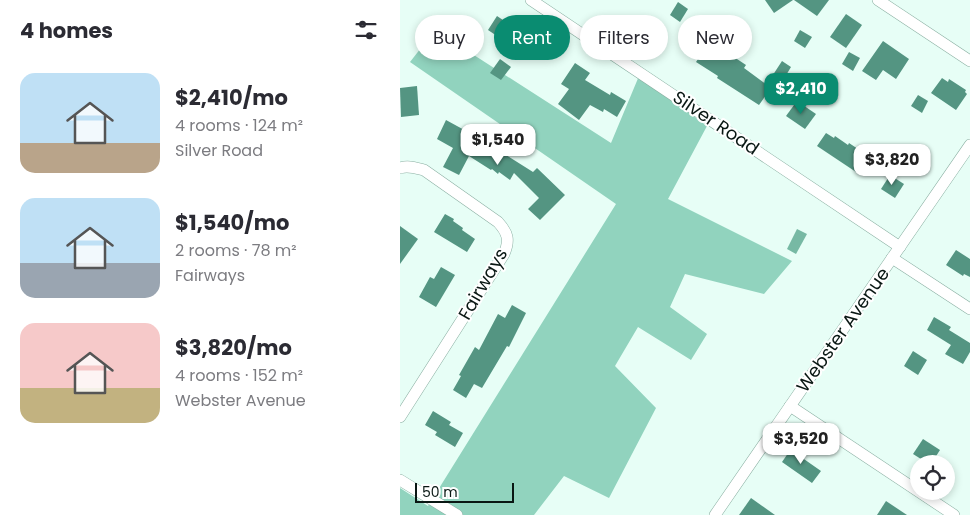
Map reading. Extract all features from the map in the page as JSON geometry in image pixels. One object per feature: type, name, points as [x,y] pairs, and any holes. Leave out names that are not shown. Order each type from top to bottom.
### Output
[{"type":"street","name":"Silver Road","points":[[531,0],[900,246]]},
{"type":"street","points":[[878,0],[970,60]]},
{"type":"street","name":"Webster Avenue","points":[[716,515],[970,145]]},
{"type":"street","name":"Fairways","points":[[400,168],[412,166],[424,170],[498,222],[504,228],[507,237],[507,246],[504,254],[400,417]]},
{"type":"street","points":[[892,258],[970,309]]},
{"type":"street","points":[[790,406],[954,515]]},
{"type":"street","points":[[400,480],[457,515]]},
{"type":"shaded area","points":[[415,56],[415,60],[482,60],[611,143],[639,76],[707,126],[668,199],[792,261],[764,294],[685,274],[670,307],[707,334],[691,360],[638,327],[615,366],[656,408],[609,498],[564,476],[534,515],[400,515],[400,488],[428,506],[616,204],[410,62]]},
{"type":"shaded area","points":[[797,229],[807,234],[796,254],[787,249]]},
{"type":"building","points":[[765,0],[793,0],[774,13]]},
{"type":"building","points":[[794,0],[829,0],[817,16]]},
{"type":"building","points":[[678,2],[688,9],[684,15],[678,15],[678,21],[670,15]]},
{"type":"building","points":[[846,14],[862,25],[846,48],[830,37]]},
{"type":"building","points":[[494,21],[494,34],[488,30]]},
{"type":"building","points":[[800,30],[812,37],[805,48],[794,41]]},
{"type":"building","points":[[883,41],[909,59],[896,79],[883,70],[876,80],[862,71]]},
{"type":"building","points":[[849,52],[860,58],[853,71],[842,64]]},
{"type":"building","points":[[499,60],[511,67],[501,80],[490,73]]},
{"type":"building","points":[[697,60],[738,60],[746,65],[744,68],[771,88],[759,105],[696,62]]},
{"type":"building","points":[[782,61],[791,67],[785,77],[800,86],[792,99],[767,84]]},
{"type":"building","points":[[575,63],[590,73],[585,80],[610,95],[611,92],[626,101],[617,117],[604,109],[603,112],[590,105],[579,120],[558,104],[569,89],[561,84]]},
{"type":"building","points":[[942,78],[948,82],[949,79],[966,90],[967,94],[956,110],[931,93]]},
{"type":"building","points":[[417,86],[419,115],[401,117],[400,88]]},
{"type":"building","points":[[918,95],[928,101],[922,113],[911,106]]},
{"type":"building","points":[[797,101],[816,114],[805,129],[786,116]]},
{"type":"building","points":[[446,120],[533,172],[537,168],[565,195],[540,220],[528,209],[539,198],[514,173],[510,180],[469,156],[459,175],[443,167],[453,148],[437,139]]},
{"type":"building","points":[[826,133],[834,138],[835,136],[848,145],[849,143],[867,155],[856,172],[817,146]]},
{"type":"building","points":[[890,175],[904,184],[895,198],[881,189]]},
{"type":"building","points":[[445,214],[454,219],[453,221],[463,228],[462,230],[475,239],[467,252],[434,232]]},
{"type":"building","points":[[400,226],[418,239],[400,264]]},
{"type":"building","points":[[956,250],[970,259],[970,277],[964,274],[963,276],[946,265]]},
{"type":"building","points":[[441,267],[455,275],[436,307],[419,297],[430,277],[434,279]]},
{"type":"building","points":[[512,305],[526,313],[509,347],[507,346],[482,388],[474,384],[466,398],[453,390],[461,376],[459,375],[475,347],[479,350],[498,314],[505,318]]},
{"type":"building","points":[[934,317],[951,327],[949,330],[970,343],[970,352],[963,364],[945,354],[951,345],[927,330]]},
{"type":"building","points":[[913,351],[927,360],[918,375],[904,366]]},
{"type":"building","points":[[433,411],[451,422],[449,425],[463,433],[455,447],[435,435],[437,432],[425,425]]},
{"type":"building","points":[[923,439],[940,450],[937,455],[913,454]]},
{"type":"building","points":[[793,446],[804,454],[801,457],[821,471],[812,483],[782,462]]},
{"type":"building","points":[[751,498],[775,515],[739,515]]},
{"type":"building","points":[[886,501],[907,515],[877,515]]}]
